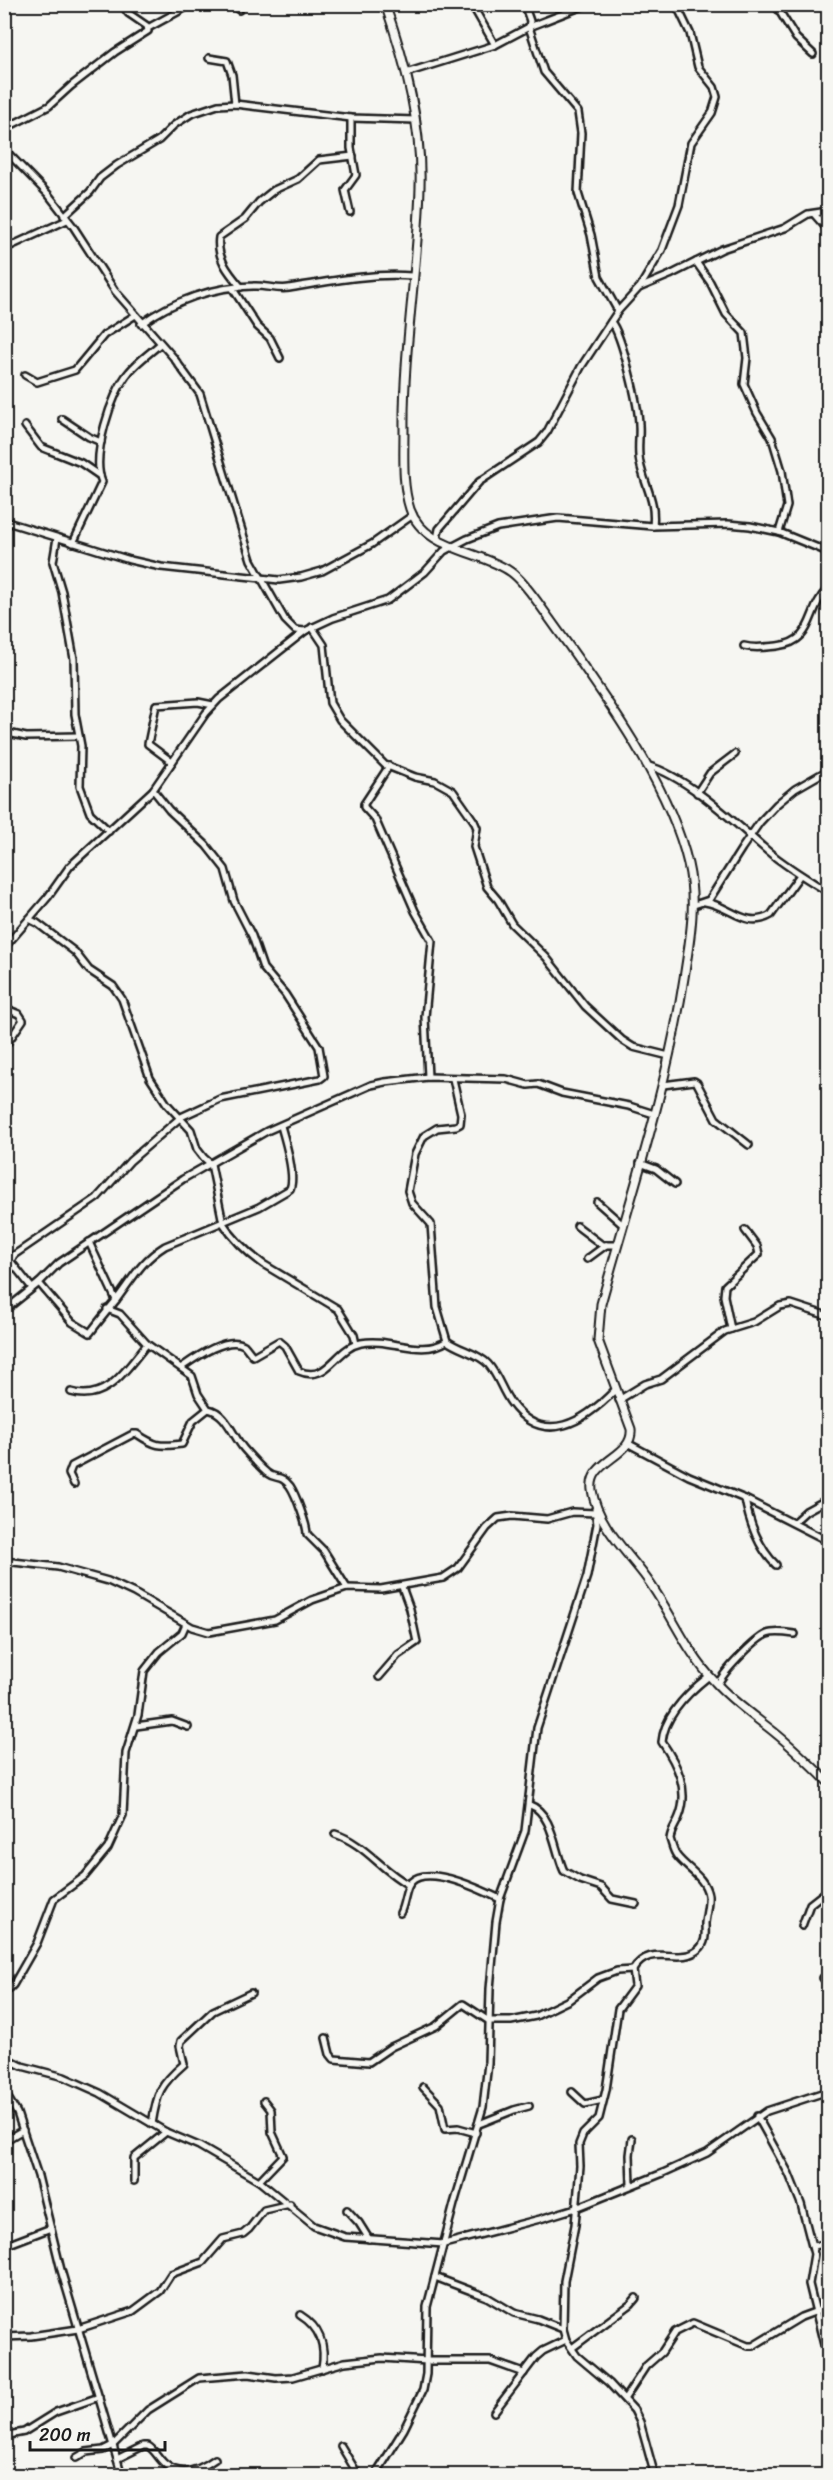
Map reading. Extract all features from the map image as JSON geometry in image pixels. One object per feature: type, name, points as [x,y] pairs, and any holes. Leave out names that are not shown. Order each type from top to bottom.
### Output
[{"type":"main road","points":[[385,4],[406,73],[420,151],[420,188],[403,394],[407,492],[413,515],[419,524],[437,539],[512,572],[523,584],[607,700],[646,765],[670,810],[688,862],[694,905],[680,1003],[663,1085],[617,1245],[597,1328],[601,1353],[631,1429],[632,1437],[629,1444],[597,1470],[592,1487],[595,1504],[710,1676],[734,1702],[805,1758],[828,1782]]},
{"type":"street","points":[[122,4],[128,13],[148,28]]},
{"type":"street","points":[[4,129],[50,106],[71,86],[122,47],[145,34],[148,28],[192,4]]},
{"type":"street","points":[[231,4],[239,10]]},
{"type":"street","points":[[524,4],[530,21],[529,27],[549,80],[578,112],[582,149],[578,192],[591,235],[599,277],[618,311]]},
{"type":"street","points":[[406,73],[495,45],[529,27],[588,4]]},
{"type":"street","points":[[437,539],[439,529],[479,482],[539,442],[547,432],[581,367],[618,311],[639,288],[662,250],[679,205],[691,143],[711,113],[717,97],[714,87],[698,67],[690,33],[676,4]]},
{"type":"street","points":[[775,4],[796,38],[813,54]]},
{"type":"street","points":[[472,5],[495,45]]},
{"type":"street","points":[[209,58],[218,57],[227,61],[232,75],[236,104]]},
{"type":"street","points":[[4,249],[65,218],[100,178],[117,165],[159,140],[174,125],[218,105],[236,104],[351,118],[416,120]]},
{"type":"street","points":[[350,212],[345,190],[356,175],[352,156],[351,118]]},
{"type":"street","points":[[4,149],[33,176],[134,316],[188,375],[200,394],[251,560],[290,627],[305,631]]},
{"type":"street","points":[[241,287],[219,254],[219,237],[245,219],[258,202],[273,190],[298,179],[319,160],[352,156]]},
{"type":"street","points":[[639,288],[722,249],[774,232],[801,217],[828,211]]},
{"type":"street","points":[[814,214],[828,230]]},
{"type":"street","points":[[696,262],[710,282],[726,314],[744,333],[747,358],[744,384],[757,413],[772,438],[782,471],[787,506],[779,532]]},
{"type":"street","points":[[141,324],[168,307],[208,293],[241,287],[262,286],[287,289],[330,280],[375,275],[412,276]]},
{"type":"street","points":[[233,289],[258,326],[270,338],[280,358]]},
{"type":"street","points":[[25,375],[37,382],[75,370],[104,335],[134,316]]},
{"type":"street","points":[[611,322],[618,334],[636,403],[639,424],[639,457],[654,505],[653,526]]},
{"type":"street","points":[[73,543],[102,484],[98,472],[106,419],[127,373],[160,344]]},
{"type":"street","points":[[62,419],[101,442]]},
{"type":"street","points":[[25,426],[41,447],[50,453],[81,463],[98,472]]},
{"type":"street","points":[[4,522],[130,560],[161,567],[236,574],[264,580],[301,577],[322,571],[372,544],[413,515]]},
{"type":"street","points":[[4,948],[48,897],[70,866],[153,790],[213,705],[305,631],[333,618],[388,600],[406,588],[451,547],[498,527],[558,518],[653,526],[728,524],[750,526],[779,532],[828,552]]},
{"type":"street","points":[[57,538],[53,562],[62,591],[71,638],[75,673],[75,714],[80,736],[79,772],[83,794],[90,813],[109,831]]},
{"type":"street","points":[[744,646],[761,648],[788,645],[796,641],[809,626],[818,600],[828,589]]},
{"type":"street","points":[[312,627],[324,645],[330,703],[334,712],[378,760],[415,777],[435,781],[453,791],[477,828],[474,847],[487,887],[498,900],[512,924],[546,957],[585,1006],[622,1040],[633,1047],[669,1056]]},
{"type":"street","points":[[172,762],[148,744],[156,705],[198,702],[213,705]]},
{"type":"street","points":[[4,732],[26,737],[80,736]]},
{"type":"street","points":[[697,793],[710,773],[735,754]]},
{"type":"street","points":[[646,765],[657,768],[697,793],[800,875],[828,892]]},
{"type":"street","points":[[389,766],[364,807],[375,819],[415,911],[432,941],[425,1017],[428,1077]]},
{"type":"street","points":[[694,905],[705,902],[713,894],[760,822],[785,797],[828,770]]},
{"type":"street","points":[[11,1261],[14,1255],[105,1192],[130,1161],[181,1117],[220,1099],[320,1079],[324,1076],[324,1068],[315,1038],[285,994],[263,968],[252,936],[234,901],[225,868],[153,790]]},
{"type":"street","points":[[705,902],[740,918],[764,920],[771,915],[800,875]]},
{"type":"street","points":[[29,919],[37,922],[75,952],[89,970],[114,986],[122,999],[150,1078],[167,1104],[191,1130],[197,1149],[211,1164],[223,1223],[253,1257],[338,1309],[354,1335],[356,1344]]},
{"type":"street","points":[[4,1008],[19,1014],[23,1020],[6,1045]]},
{"type":"street","points":[[4,1311],[39,1283],[59,1263],[141,1206],[261,1134],[371,1085],[428,1077],[453,1080],[506,1079],[528,1085],[538,1084],[562,1093],[629,1106],[654,1114]]},
{"type":"street","points":[[453,1080],[461,1114],[460,1124],[437,1128],[424,1136],[414,1154],[408,1191],[412,1203],[431,1224],[437,1307],[447,1341],[487,1363],[511,1403],[527,1419],[541,1428],[572,1424],[582,1419],[598,1408],[615,1390]]},
{"type":"street","points":[[663,1085],[694,1081],[697,1083],[717,1119],[749,1145]]},
{"type":"street","points":[[39,1283],[72,1322],[90,1333],[132,1276],[154,1252],[165,1245],[223,1223],[280,1197],[292,1186],[289,1156],[281,1126]]},
{"type":"street","points":[[640,1163],[656,1169],[675,1184]]},
{"type":"street","points":[[597,1202],[623,1225]]},
{"type":"street","points":[[577,1226],[598,1243],[617,1245]]},
{"type":"street","points":[[731,1329],[724,1296],[725,1286],[759,1254],[757,1246],[745,1230]]},
{"type":"street","points":[[89,1242],[116,1300]]},
{"type":"street","points":[[587,1259],[606,1245]]},
{"type":"street","points":[[4,1252],[32,1288]]},
{"type":"street","points":[[619,1400],[645,1384],[661,1379],[718,1336],[731,1329],[754,1322],[785,1304],[806,1307],[828,1316]]},
{"type":"street","points":[[107,1309],[120,1314],[147,1344],[192,1376],[198,1394],[208,1408],[214,1410],[227,1422],[242,1446],[269,1475],[281,1477],[289,1485],[308,1524],[307,1534],[324,1551],[347,1588]]},
{"type":"street","points":[[182,1368],[204,1352],[236,1342],[245,1346],[253,1356],[279,1341],[285,1346],[299,1371],[314,1375],[327,1370],[343,1351],[356,1344],[372,1342],[432,1348],[447,1341]]},
{"type":"street","points":[[70,1392],[85,1395],[104,1389],[121,1377],[147,1344]]},
{"type":"street","points":[[74,1484],[69,1474],[72,1466],[133,1434],[137,1434],[148,1443],[161,1446],[182,1444],[193,1421],[208,1408]]},
{"type":"street","points":[[629,1444],[689,1476],[745,1499],[828,1540]]},
{"type":"street","points":[[745,1499],[749,1520],[762,1549],[776,1565]]},
{"type":"street","points":[[794,1522],[806,1511],[828,1499]]},
{"type":"street","points":[[375,2475],[423,2390],[427,2361],[427,2307],[454,2204],[479,2124],[488,2063],[493,1950],[500,1899],[525,1831],[530,1805],[537,1728],[587,1576],[597,1524],[595,1504]]},
{"type":"street","points":[[4,1561],[58,1568],[108,1581],[186,1624],[209,1632],[275,1620],[312,1600],[347,1588],[402,1587],[451,1574],[498,1518],[512,1516],[548,1519],[572,1512],[596,1514]]},
{"type":"street","points":[[379,1677],[398,1654],[417,1642],[410,1609],[402,1587]]},
{"type":"street","points":[[4,1994],[13,1985],[37,1943],[54,1899],[85,1876],[108,1848],[123,1815],[126,1753],[136,1726],[142,1678],[146,1666],[182,1633],[186,1624]]},
{"type":"street","points":[[718,1685],[727,1670],[764,1635],[795,1634]]},
{"type":"street","points":[[655,2475],[640,2422],[625,2398],[577,2356],[566,2340],[563,2329],[564,2281],[575,2225],[580,2138],[597,2122],[603,2100],[618,2009],[635,1986],[633,1970],[642,1959],[656,1954],[691,1954],[700,1948],[705,1938],[708,1902],[706,1889],[692,1869],[676,1855],[670,1839],[679,1818],[683,1789],[680,1774],[670,1751],[662,1742],[663,1735],[676,1709],[710,1676],[727,1670]]},
{"type":"street","points":[[136,1726],[172,1721],[188,1727]]},
{"type":"street","points":[[530,1805],[539,1812],[554,1837],[564,1871],[580,1880],[601,1887],[612,1899],[636,1904]]},
{"type":"street","points":[[335,1834],[347,1838],[409,1885]]},
{"type":"street","points":[[400,1912],[409,1885],[419,1876],[436,1875],[480,1889],[500,1899]]},
{"type":"street","points":[[802,1926],[810,1904],[828,1890]]},
{"type":"street","points":[[326,2038],[330,2054],[334,2059],[365,2063],[399,2043],[436,2026],[463,2004],[489,2021],[536,2016],[569,2000],[598,1978],[617,1971],[633,1970]]},
{"type":"street","points":[[823,1978],[828,1983]]},
{"type":"street","points":[[152,2124],[158,2094],[169,2076],[184,2064],[181,2041],[213,2012],[251,1993]]},
{"type":"street","points":[[4,2057],[22,2066],[64,2077],[100,2093],[166,2132],[199,2146],[259,2181],[290,2204],[314,2226],[330,2233],[369,2239],[444,2244],[576,2208],[707,2153],[732,2138],[757,2116],[828,2091]]},
{"type":"street","points":[[423,2087],[440,2105],[445,2129],[458,2128],[476,2133]]},
{"type":"street","points":[[4,2091],[7,2102],[23,2130],[78,2329],[122,2475]]},
{"type":"street","points":[[572,2092],[585,2103],[603,2100]]},
{"type":"street","points":[[259,2181],[283,2156],[272,2132],[271,2110],[264,2101]]},
{"type":"street","points":[[479,2124],[529,2106]]},
{"type":"street","points":[[757,2116],[796,2189],[814,2254],[809,2284],[828,2361]]},
{"type":"street","points":[[4,2141],[23,2130]]},
{"type":"street","points":[[134,2181],[134,2157],[166,2132]]},
{"type":"street","points":[[631,2185],[632,2139]]},
{"type":"street","points":[[4,2337],[31,2336],[78,2329],[133,2311],[159,2291],[171,2274],[203,2262],[223,2239],[243,2234],[264,2210],[290,2204]]},
{"type":"street","points":[[347,2210],[360,2223],[369,2239]]},
{"type":"street","points":[[4,2246],[51,2228]]},
{"type":"street","points":[[812,2246],[828,2244]]},
{"type":"street","points":[[435,2277],[487,2297],[514,2313],[563,2329]]},
{"type":"street","points":[[572,2348],[636,2298]]},
{"type":"street","points":[[625,2398],[675,2332],[688,2323],[748,2346],[762,2342],[801,2317],[828,2307]]},
{"type":"street","points":[[300,2315],[310,2321],[322,2341],[324,2357],[322,2369]]},
{"type":"street","points":[[494,2412],[543,2350],[566,2340]]},
{"type":"street","points":[[76,2458],[86,2452],[103,2450],[113,2445],[148,2410],[176,2395],[199,2378],[248,2373],[284,2378],[308,2374],[345,2362],[376,2359],[490,2361],[524,2373]]},
{"type":"street","points":[[4,2436],[24,2432],[56,2412],[99,2397]]},
{"type":"street","points":[[341,2445],[359,2475]]},
{"type":"street","points":[[117,2459],[143,2446],[148,2446],[165,2464],[177,2471],[198,2469],[215,2459]]}]
